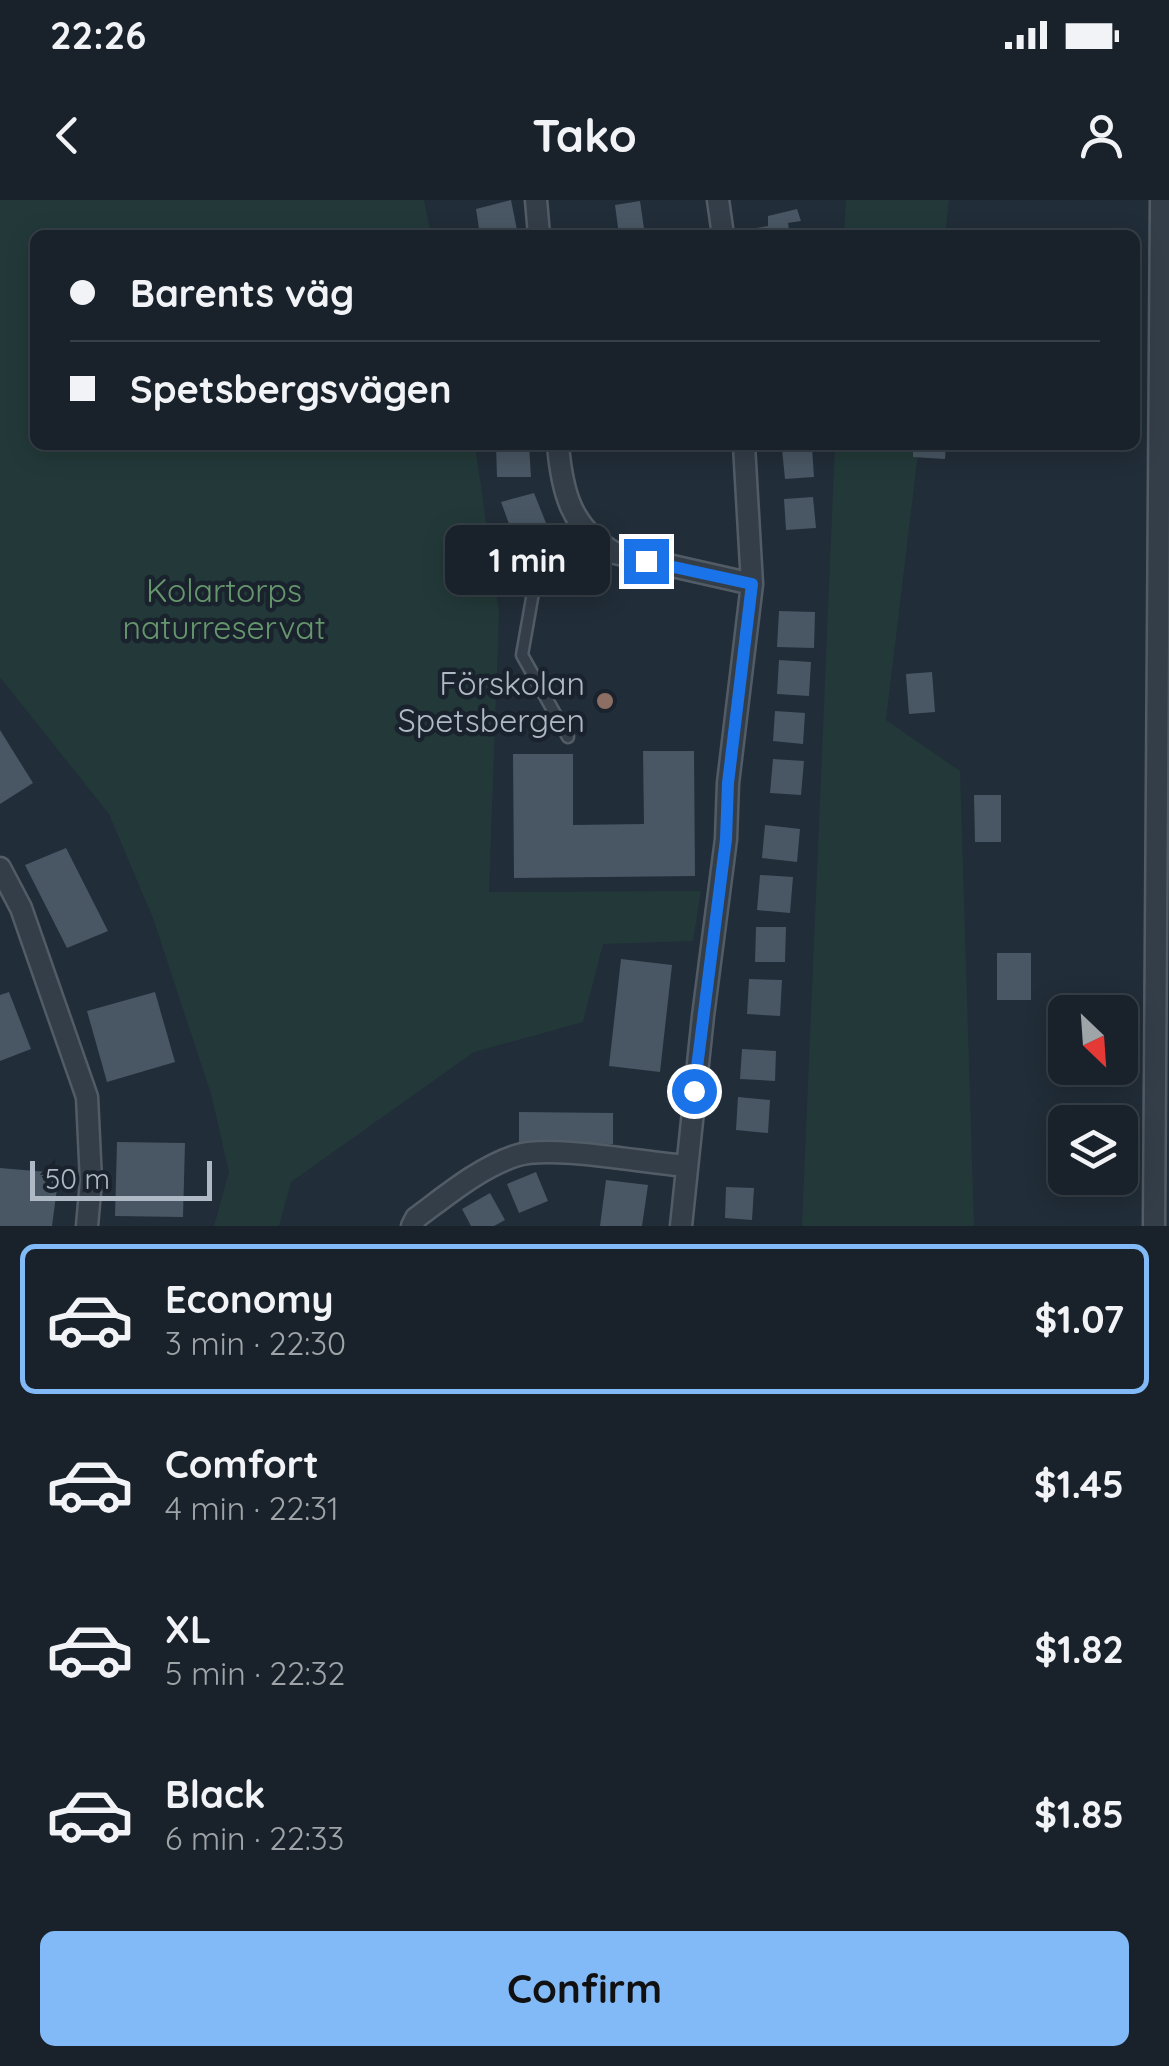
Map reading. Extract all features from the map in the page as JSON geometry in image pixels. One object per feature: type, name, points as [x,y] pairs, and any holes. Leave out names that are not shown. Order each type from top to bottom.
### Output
[{"type":"street","points":[[536,200],[539,230]]},
{"type":"street","points":[[718,200],[722,230]]},
{"type":"street","points":[[1154,1226],[1161,200]]},
{"type":"street","points":[[558,450],[562,486],[579,524],[599,544],[615,553],[752,584]]},
{"type":"street","points":[[682,1226],[752,584],[744,450]]},
{"type":"street","points":[[0,868],[21,908],[88,1098],[88,1226]]},
{"type":"street","points":[[412,1226],[416,1218],[467,1181],[517,1155],[570,1153],[686,1166]]},
{"type":"lane","points":[[568,737],[522,654],[534,587],[615,553]]},
{"type":"green space","name":"Kolartorps naturreservat","points":[[0,200],[424,200],[430,230],[30,230],[30,450],[476,450],[499,613],[489,892],[701,891],[693,941],[603,944],[583,1022],[474,1052],[291,1182],[279,1226],[214,1226],[229,1172],[211,1094],[153,918],[109,814],[0,677]]},
{"type":"green space","points":[[846,200],[949,200],[946,230],[844,230]]},
{"type":"green space","points":[[835,450],[918,450],[886,720],[960,771],[974,1226],[802,1226]]},
{"type":"building","points":[[511,200],[517,230],[479,230],[476,209]]},
{"type":"building","points":[[640,201],[644,230],[618,230],[615,205]]},
{"type":"building","points":[[797,209],[801,221],[788,223],[789,230],[756,230],[768,226],[768,216]]},
{"type":"building","points":[[496,450],[529,450],[531,477],[497,477]]},
{"type":"building","points":[[782,450],[812,450],[814,477],[785,479]]},
{"type":"building","points":[[913,450],[946,450],[945,459],[913,457]]},
{"type":"building","points":[[534,493],[548,528],[515,540],[501,502]]},
{"type":"building","points":[[813,497],[816,528],[786,530],[784,499]]},
{"type":"building","points":[[779,611],[815,612],[814,648],[777,647]]},
{"type":"building","points":[[779,660],[811,662],[809,696],[777,694]]},
{"type":"building","points":[[932,672],[935,712],[909,714],[906,674]]},
{"type":"building","points":[[775,711],[805,713],[803,744],[773,741]]},
{"type":"building","points":[[0,730],[33,783],[0,804]]},
{"type":"building","points":[[643,751],[694,751],[695,876],[514,878],[513,754],[573,754],[573,825],[644,824]]},
{"type":"building","points":[[773,759],[804,761],[801,795],[770,793]]},
{"type":"building","points":[[974,795],[1001,795],[1001,842],[975,842]]},
{"type":"building","points":[[765,825],[800,829],[797,862],[762,858]]},
{"type":"building","points":[[66,848],[108,931],[67,948],[25,865]]},
{"type":"building","points":[[760,875],[793,877],[790,913],[757,910]]},
{"type":"building","points":[[756,927],[786,927],[785,962],[755,962]]},
{"type":"building","points":[[997,953],[1031,953],[1031,1000],[997,1000]]},
{"type":"building","points":[[621,959],[672,965],[660,1072],[609,1066]]},
{"type":"building","points":[[749,979],[782,980],[780,1016],[747,1014]]},
{"type":"building","points":[[9,992],[31,1049],[0,1061],[0,995]]},
{"type":"building","points":[[155,992],[175,1062],[107,1082],[87,1011]]},
{"type":"building","points":[[742,1049],[776,1051],[775,1081],[740,1079]]},
{"type":"building","points":[[738,1097],[770,1100],[768,1133],[736,1130]]},
{"type":"building","points":[[519,1112],[613,1113],[613,1144],[519,1143]]},
{"type":"building","points":[[117,1142],[185,1143],[183,1217],[115,1216]]},
{"type":"building","points":[[0,1168],[59,1173],[52,1226],[0,1226]]},
{"type":"building","points":[[536,1172],[548,1201],[519,1213],[507,1184]]},
{"type":"building","points":[[606,1180],[648,1185],[642,1226],[600,1226]]},
{"type":"building","points":[[726,1187],[754,1188],[752,1220],[725,1218]]},
{"type":"building","points":[[490,1193],[505,1220],[494,1226],[471,1226],[462,1209]]},
{"type":"place","name":"Förskolan Spetsbergen","points":[[605,701]]},
{"type":"route","points":[[646,561],[752,584],[728,783],[726,839],[694,1091]]}]
